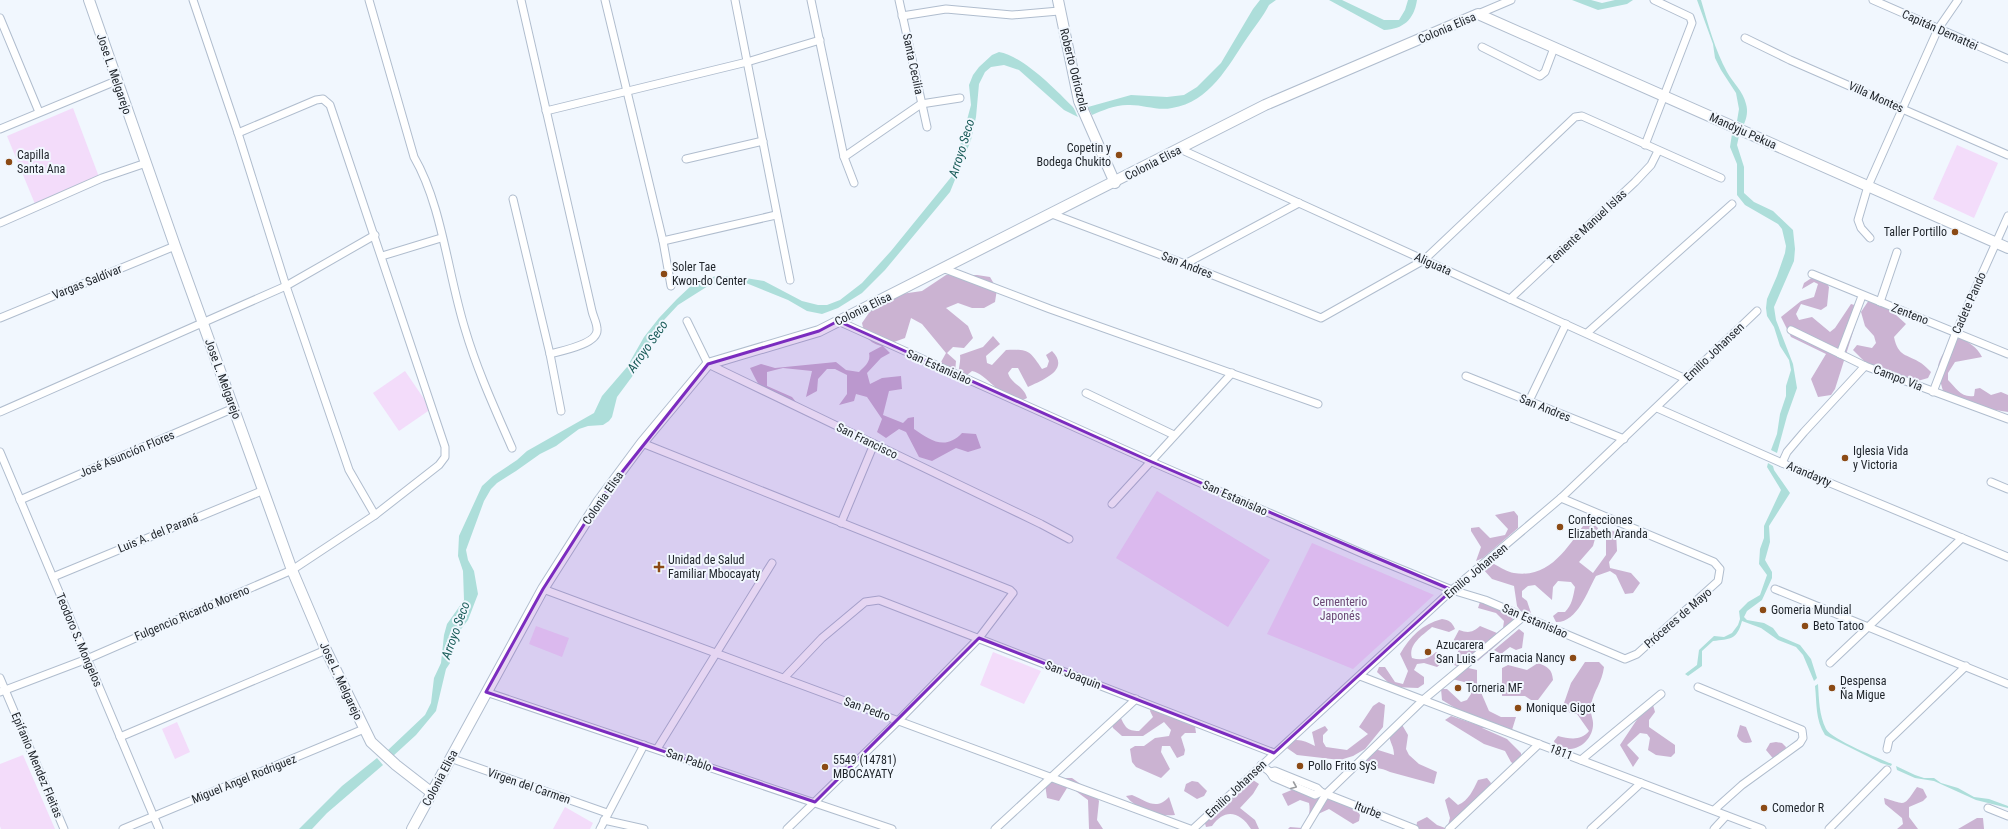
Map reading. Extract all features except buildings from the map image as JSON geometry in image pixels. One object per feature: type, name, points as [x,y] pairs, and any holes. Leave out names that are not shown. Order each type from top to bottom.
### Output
[{"type":"street","name":"Jose L. Melgarejo","points":[[89,0],[175,246],[292,570],[326,650],[364,729],[378,750],[432,793]]},
{"type":"street","points":[[193,0],[238,133],[286,286],[349,470],[375,515]]},
{"type":"street","points":[[370,0],[414,157],[430,192],[465,329],[488,394],[512,448]]},
{"type":"street","points":[[521,0],[592,311],[598,330],[597,335],[589,342],[550,354]]},
{"type":"street","points":[[605,0],[663,241],[671,286]]},
{"type":"street","points":[[735,0],[776,215],[790,280]]},
{"type":"street","points":[[811,0],[844,157],[854,183]]},
{"type":"street","name":"Santa Cecilia","points":[[899,0],[927,128]]},
{"type":"street","name":"Roberto Odriozola","points":[[1058,0],[1059,11],[1079,101],[1086,120],[1115,182]]},
{"type":"street","name":"Colonia Elisa","points":[[412,829],[543,589],[599,501],[642,443],[708,364],[819,332],[1264,105],[1511,0]]},
{"type":"street","points":[[1645,146],[1665,97],[1691,27],[1692,20],[1690,17],[1654,0]]},
{"type":"street","name":"Capitán Demattei","points":[[1873,0],[2008,59]]},
{"type":"street","points":[[1870,238],[1861,228],[1858,220],[1868,186],[1938,29],[1958,0]]},
{"type":"street","points":[[902,16],[946,9],[1012,16],[1059,11]]},
{"type":"street","name":"Mandyju Pekua","points":[[1478,14],[2008,248]]},
{"type":"street","points":[[0,18],[39,112]]},
{"type":"street","name":"Villa Montes","points":[[1745,38],[1790,60],[2008,155]]},
{"type":"street","points":[[546,110],[747,62],[820,40]]},
{"type":"street","points":[[1482,48],[1540,76],[1545,72],[1554,48]]},
{"type":"street","points":[[0,129],[116,80]]},
{"type":"street","points":[[844,157],[921,104],[960,98]]},
{"type":"street","points":[[238,133],[316,100],[323,99],[330,105],[382,256],[441,238]]},
{"type":"street","points":[[1424,260],[1575,117],[1582,116],[1645,146],[1721,178]]},
{"type":"street","points":[[686,159],[763,141]]},
{"type":"street","name":"Aliguata","points":[[1180,149],[1686,379]]},
{"type":"street","name":"Teniente Manuel Islas","points":[[1510,298],[1635,182],[1651,165],[1658,151]]},
{"type":"street","points":[[0,222],[102,178],[146,163]]},
{"type":"street","points":[[513,199],[550,354],[561,411]]},
{"type":"street","points":[[1185,264],[1299,203]]},
{"type":"street","points":[[1587,333],[1732,204]]},
{"type":"street","name":"San Andres","points":[[1052,214],[1185,264],[1321,318],[1424,260]]},
{"type":"street","points":[[663,241],[776,215]]},
{"type":"street","name":"Cadete Pando","points":[[1933,392],[1956,332],[2008,216]]},
{"type":"street","points":[[0,412],[286,286],[375,236]]},
{"type":"street","name":"Vargas Saldívar","points":[[0,318],[175,246]]},
{"type":"street","points":[[1880,302],[1897,252]]},
{"type":"street","name":"Fulgencio Ricardo Moreno","points":[[2,690],[87,659],[292,570],[375,515],[439,465],[445,457],[445,446],[382,256]]},
{"type":"street","points":[[945,269],[1050,309],[1318,404]]},
{"type":"street","name":"Zenteno","points":[[1812,274],[1862,296],[1956,332],[2008,354]]},
{"type":"street","points":[[1840,354],[1862,296]]},
{"type":"street","name":"Emilio Johansen","points":[[1193,829],[1452,590],[1561,498],[1757,311]]},
{"type":"street","points":[[687,321],[708,364]]},
{"type":"street","name":"San Estanislao","points":[[838,321],[1152,462],[1366,555],[1452,590],[1481,598],[1621,658],[1628,659],[1637,654]]},
{"type":"street","points":[[1529,401],[1566,324]]},
{"type":"street","name":"Campo Via","points":[[1791,330],[1865,366],[2008,419]]},
{"type":"street","name":"San Francisco","points":[[708,364],[1041,524],[1069,539]]},
{"type":"street","points":[[1781,462],[1787,452],[1804,432],[1865,366]]},
{"type":"street","points":[[1112,504],[1152,462],[1174,434],[1232,373]]},
{"type":"street","name":"San Andres","points":[[1466,376],[1624,439]]},
{"type":"street","points":[[1086,393],[1174,434]]},
{"type":"street","name":"José Asunción Flores","points":[[20,500],[234,408]]},
{"type":"street","name":"Arandayty","points":[[1657,408],[1764,455],[2008,557]]},
{"type":"street","points":[[642,443],[1012,591],[1013,595],[979,638],[899,720],[787,829]]},
{"type":"street","points":[[841,523],[874,444]]},
{"type":"street","name":"Teodoro S. Mongelos","points":[[0,452],[159,829]]},
{"type":"street","points":[[1991,482],[2008,489]]},
{"type":"street","name":"Luis A. del Paraná","points":[[53,577],[264,490]]},
{"type":"street","name":"Próceres de Mayo","points":[[1561,498],[1714,562],[1720,569],[1718,581],[1637,654]]},
{"type":"street","points":[[1830,663],[1962,538]]},
{"type":"street","points":[[657,749],[772,563]]},
{"type":"street","name":"San Pedro","points":[[543,589],[1190,829]]},
{"type":"street","points":[[1775,590],[2008,684]]},
{"type":"street","name":"San Joaquin","points":[[784,678],[822,638],[865,602],[879,600],[1274,753]]},
{"type":"street","points":[[1305,829],[1323,793],[1423,700],[1524,616]]},
{"type":"street","points":[[120,737],[326,650]]},
{"type":"street","points":[[1887,749],[1889,740],[1966,666]]},
{"type":"street","name":"1811","points":[[1360,676],[1640,784],[1714,810],[1762,829]]},
{"type":"street","name":"Epifanio Mendez Fleitas","points":[[0,678],[2,690],[64,829]]},
{"type":"street","points":[[1698,687],[1802,730],[1803,738],[1800,743],[1742,785],[1714,810]]},
{"type":"street","name":"San Pablo","points":[[486,692],[892,829]]},
{"type":"street","points":[[1581,760],[1661,694]]},
{"type":"street","points":[[994,829],[1136,699]]},
{"type":"street","name":"Miguel Angel Rodriguez","points":[[123,829],[364,729]]},
{"type":"street","points":[[1449,829],[1539,744]]},
{"type":"street","points":[[600,829],[644,745]]},
{"type":"street","name":"Virgen del Carmen","points":[[450,758],[606,817],[644,829]]},
{"type":"street","name":"Iturbe","points":[[1261,765],[1270,772],[1272,777],[1315,795],[1323,793],[1415,829]]},
{"type":"street","points":[[1829,829],[1887,770]]},
{"type":"street","points":[[1591,829],[1640,784]]},
{"type":"street","points":[[1988,808],[2008,816]]},
{"type":"street","points":[[1714,829],[1726,816]]},
{"type":"street","points":[[1395,829],[1401,823]]},
{"type":"highlighted area","points":[[838,321],[1152,462],[1452,590],[1274,753],[979,638],[815,802],[486,692],[543,589],[599,501],[708,364],[819,331]]},
{"type":"green space","points":[[73,108],[99,177],[35,204],[7,136]]},
{"type":"green space","points":[[1957,145],[1998,163],[1974,218],[1933,199]]},
{"type":"green space","points":[[405,371],[431,409],[399,431],[373,393]]},
{"type":"green space","points":[[1157,491],[1270,560],[1228,627],[1116,558]]},
{"type":"green space","name":"Cementerio Japonés","points":[[1312,543],[1434,595],[1353,669],[1267,634]]},
{"type":"green space","points":[[536,626],[569,638],[562,657],[529,644]]},
{"type":"green space","points":[[993,652],[1041,671],[1024,704],[980,685]]},
{"type":"green space","points":[[177,722],[190,752],[175,759],[162,729]]},
{"type":"green space","points":[[23,755],[55,829],[1,829],[0,764]]},
{"type":"green space","points":[[565,807],[593,823],[590,829],[553,829]]},
{"type":"shaded area","points":[[946,275],[977,275],[990,277],[997,289],[995,302],[984,308],[972,308],[958,303],[946,308],[968,326],[973,338],[964,348],[953,347],[947,353],[956,361],[955,372],[947,373],[941,362],[946,353],[922,324],[911,318],[905,338],[883,346],[890,353],[881,358],[867,373],[870,384],[882,378],[901,376],[902,389],[889,391],[883,415],[903,423],[908,418],[914,417],[914,429],[926,437],[938,442],[950,442],[962,433],[976,434],[981,448],[968,452],[956,448],[932,461],[919,457],[906,432],[899,429],[886,438],[877,432],[882,419],[867,397],[856,394],[854,401],[839,405],[847,394],[847,375],[835,369],[827,369],[818,379],[817,391],[806,397],[812,371],[783,368],[767,372],[767,386],[792,397],[800,407],[780,402],[768,396],[760,386],[750,368],[761,364],[775,368],[836,362],[846,370],[859,372],[868,361],[869,353],[882,346],[868,339],[862,323],[880,297],[922,291]]},
{"type":"shaded area","points":[[1816,275],[1822,276],[1829,287],[1827,306],[1821,310],[1801,304],[1796,314],[1799,320],[1812,317],[1830,332],[1835,328],[1851,304],[1861,307],[1835,389],[1831,395],[1818,397],[1811,379],[1826,354],[1791,337],[1781,317],[1801,301],[1814,297],[1818,284],[1814,282],[1802,289],[1804,283]]},
{"type":"shaded area","points":[[1875,296],[1906,324],[1894,337],[1898,348],[1901,352],[1921,363],[1931,372],[1928,378],[1914,382],[1869,366],[1853,350],[1857,345],[1872,348],[1876,343],[1874,336],[1865,326],[1861,312],[1869,300]]},
{"type":"shaded area","points":[[993,336],[1000,344],[986,356],[987,363],[992,365],[1006,350],[1020,350],[1028,352],[1035,358],[1042,369],[1047,367],[1049,361],[1046,355],[1052,351],[1057,358],[1058,364],[1056,369],[1047,378],[1028,387],[1018,368],[1012,368],[1008,373],[1010,377],[1023,391],[1027,398],[1020,400],[1006,396],[985,378],[972,371],[967,375],[959,375],[960,355],[983,347]]},
{"type":"shaded area","points":[[1958,338],[1972,345],[1982,357],[1955,362],[1948,373],[1948,380],[1959,392],[1969,396],[1974,396],[1975,389],[1980,388],[1991,395],[2001,392],[2008,395],[2008,412],[1970,406],[1944,395],[1938,370],[1939,361],[1944,352]]},
{"type":"shaded area","points":[[1514,511],[1518,516],[1518,528],[1483,558],[1476,561],[1481,547],[1471,531],[1471,528],[1479,527],[1490,538],[1505,535],[1508,529],[1495,515]]},
{"type":"shaded area","points":[[1588,519],[1598,528],[1593,546],[1579,562],[1593,573],[1606,555],[1606,535],[1610,530],[1616,532],[1617,551],[1609,562],[1610,568],[1631,573],[1640,583],[1633,593],[1625,594],[1616,575],[1610,571],[1596,576],[1576,612],[1563,621],[1556,622],[1553,616],[1558,612],[1565,612],[1572,601],[1575,587],[1571,582],[1558,581],[1553,587],[1552,600],[1535,585],[1528,586],[1522,591],[1522,597],[1527,601],[1531,613],[1524,616],[1517,606],[1514,586],[1492,579],[1482,568],[1494,564],[1506,571],[1514,573],[1538,571],[1558,558]]},
{"type":"shaded area","points":[[1480,602],[1503,609],[1513,619],[1511,626],[1499,643],[1478,661],[1467,654],[1460,667],[1454,665],[1458,650],[1451,645],[1459,630],[1470,632],[1480,626],[1497,633],[1503,628],[1504,621],[1496,613],[1478,608]]},
{"type":"shaded area","points":[[1442,619],[1450,622],[1455,629],[1449,632],[1432,627],[1420,637],[1412,649],[1412,658],[1415,659],[1428,658],[1436,652],[1442,656],[1443,662],[1437,667],[1424,663],[1417,664],[1414,670],[1424,677],[1424,684],[1418,688],[1393,687],[1377,672],[1379,667],[1385,667],[1395,682],[1403,684],[1408,671],[1400,654],[1417,632],[1428,624]]},
{"type":"shaded area","points":[[1519,629],[1524,633],[1522,648],[1516,650],[1510,647],[1501,654],[1494,650]]},
{"type":"shaded area","points":[[1585,662],[1599,662],[1604,667],[1602,678],[1591,705],[1593,726],[1589,738],[1585,743],[1574,748],[1562,748],[1556,746],[1554,741],[1558,736],[1579,738],[1589,731],[1577,714],[1570,713],[1563,706],[1571,683]]},
{"type":"shaded area","points":[[1538,663],[1549,669],[1552,673],[1553,680],[1538,700],[1531,700],[1525,696],[1502,696],[1502,668],[1508,665],[1527,670]]},
{"type":"shaded area","points":[[1464,667],[1477,670],[1477,683],[1489,711],[1501,717],[1516,717],[1512,730],[1482,728],[1507,739],[1521,753],[1521,762],[1516,766],[1511,762],[1505,751],[1484,744],[1445,720],[1451,716],[1478,725],[1470,717],[1442,700],[1441,689],[1447,689],[1461,702],[1467,700],[1471,694],[1468,683],[1452,679]]},
{"type":"shaded area","points":[[1379,702],[1385,705],[1383,727],[1365,749],[1353,756],[1340,760],[1297,755],[1284,746],[1291,741],[1299,740],[1315,746],[1312,732],[1325,726],[1328,730],[1323,735],[1323,742],[1326,747],[1347,750],[1368,734],[1359,727],[1373,706]]},
{"type":"shaded area","points":[[1152,705],[1195,726],[1196,733],[1185,733],[1181,737],[1185,750],[1184,755],[1177,758],[1170,746],[1162,746],[1161,752],[1170,769],[1161,778],[1136,767],[1132,762],[1130,749],[1135,746],[1144,746],[1155,738],[1169,736],[1171,730],[1164,722],[1143,736],[1122,736],[1113,728],[1110,720],[1114,715],[1120,716],[1127,728],[1139,731],[1153,717],[1150,711]]},
{"type":"shaded area","points":[[1653,705],[1655,712],[1649,720],[1649,727],[1675,745],[1675,753],[1671,757],[1656,755],[1648,750],[1650,738],[1647,734],[1640,733],[1627,745],[1639,758],[1633,767],[1620,745],[1638,718]]},
{"type":"shaded area","points":[[1401,723],[1408,735],[1406,749],[1409,755],[1419,764],[1437,772],[1434,784],[1363,763],[1365,756],[1375,749],[1394,755],[1389,735]]},
{"type":"shaded area","points":[[1740,725],[1746,727],[1752,742],[1741,742],[1738,738],[1737,736]]},
{"type":"shaded area","points":[[1770,743],[1782,743],[1786,747],[1782,761],[1776,762],[1766,750]]},
{"type":"shaded area","points":[[1049,778],[1072,778],[1096,795],[1099,801],[1097,820],[1103,829],[1089,829],[1088,800],[1073,789],[1067,788],[1059,801],[1047,798],[1045,784]]},
{"type":"shaded area","points":[[1487,778],[1491,783],[1489,789],[1448,825],[1450,818],[1445,800],[1449,797],[1458,805],[1462,803],[1468,798],[1478,780]]},
{"type":"shaded area","points":[[1253,780],[1259,784],[1253,794],[1240,808],[1255,820],[1259,829],[1251,829],[1242,818],[1232,814],[1222,816],[1212,826],[1206,827],[1204,820],[1242,786]]},
{"type":"shaded area","points":[[1192,781],[1198,782],[1207,791],[1204,796],[1197,799],[1184,791],[1186,784]]},
{"type":"shaded area","points":[[1917,787],[1923,789],[1927,797],[1923,801],[1909,807],[1909,817],[1918,829],[1897,829],[1903,824],[1902,818],[1885,804],[1884,798],[1904,803]]},
{"type":"shaded area","points":[[1294,789],[1353,804],[1360,815],[1359,821],[1353,824],[1329,809],[1316,815],[1307,829],[1288,829],[1290,827],[1302,828],[1309,813],[1309,803],[1300,800],[1288,806],[1282,794]]},
{"type":"shaded area","points":[[1132,795],[1151,804],[1160,803],[1169,797],[1175,815],[1162,815],[1148,812],[1136,805],[1126,796]]},
{"type":"shaded area","points":[[1427,817],[1437,825],[1448,829],[1416,829],[1417,822]]},
{"type":"shaded area","points":[[1977,818],[1983,818],[1984,829],[1958,829]]},
{"type":"water","points":[[1260,0],[1276,0],[1269,5],[1262,18],[1217,81],[1197,98],[1185,104],[1167,109],[1135,105],[1120,105],[1092,115],[1088,107],[1131,95],[1167,97],[1184,95],[1197,87],[1221,63],[1253,9]]},
{"type":"water","points":[[1329,0],[1342,0],[1384,20],[1399,20],[1405,10],[1408,0],[1417,0],[1413,13],[1406,22],[1397,28],[1384,30]]},
{"type":"water","points":[[1572,0],[1591,0],[1602,3],[1615,0],[1633,0],[1627,4],[1598,10]]},
{"type":"water","points":[[1697,0],[1701,0],[1712,37],[1723,64],[1729,76],[1745,99],[1747,112],[1744,124],[1737,121],[1739,109],[1736,93],[1715,58],[1713,44]]},
{"type":"water","name":"Arroyo Seco","points":[[999,52],[1018,60],[1038,74],[1072,106],[1078,117],[1064,110],[1019,70],[1004,65],[991,67],[985,72],[979,84],[976,117],[971,140],[950,192],[885,270],[862,293],[838,308],[822,314],[807,311],[788,300],[746,283],[719,282],[708,286],[678,305],[664,320],[651,340],[637,370],[617,397],[612,417],[609,421],[603,425],[588,426],[579,429],[556,446],[540,454],[497,483],[491,489],[484,501],[466,550],[468,560],[474,571],[478,594],[468,620],[452,641],[450,648],[450,663],[446,669],[436,711],[416,735],[392,757],[387,751],[425,715],[431,703],[434,678],[441,663],[444,635],[447,624],[464,600],[463,571],[458,556],[459,536],[482,486],[527,451],[594,413],[602,396],[627,367],[644,337],[659,318],[692,285],[704,279],[717,276],[733,276],[764,281],[802,301],[818,305],[827,305],[840,300],[862,283],[891,251],[952,176],[971,105],[969,85],[973,75],[979,67],[992,55]]},
{"type":"water","points":[[1732,134],[1739,136],[1737,145],[1744,167],[1744,193],[1754,202],[1773,211],[1793,230],[1795,249],[1794,261],[1774,307],[1776,320],[1793,364],[1797,388],[1787,416],[1777,453],[1771,450],[1777,434],[1780,414],[1786,396],[1786,386],[1791,370],[1789,360],[1780,346],[1774,327],[1767,316],[1766,308],[1767,299],[1777,276],[1786,246],[1782,229],[1778,224],[1745,205],[1737,195],[1737,164],[1730,147]]},
{"type":"water","points":[[1768,463],[1773,466],[1774,470],[1790,493],[1769,526],[1770,542],[1765,560],[1772,572],[1772,578],[1762,600],[1747,611],[1744,617],[1747,620],[1764,623],[1773,628],[1779,636],[1800,645],[1811,659],[1817,678],[1814,681],[1803,655],[1796,647],[1778,640],[1761,628],[1742,621],[1738,632],[1735,635],[1728,639],[1713,641],[1702,651],[1702,666],[1688,676],[1685,674],[1697,665],[1699,650],[1714,636],[1724,637],[1732,633],[1738,625],[1740,619],[1739,611],[1748,602],[1760,595],[1767,575],[1759,564],[1760,549],[1764,538],[1764,526],[1781,490],[1767,467]]},
{"type":"water","points":[[1818,684],[1819,702],[1826,729],[1837,738],[1892,764],[1891,766],[1881,763],[1825,735],[1817,711],[1815,686]]},
{"type":"water","points":[[377,758],[383,765],[327,813],[312,829],[299,829],[342,786]]},
{"type":"water","points":[[1896,766],[1924,778],[1934,778],[1941,783],[1958,788],[1974,797],[1989,799],[2008,806],[2008,808],[1976,800],[1934,781],[1915,778],[1897,770]]},
{"type":"place","name":"Copetin y Bodega Chukito","points":[[1119,155]]},
{"type":"place","name":"Capilla Santa Ana","points":[[9,162]]},
{"type":"place","name":"Taller Portillo","points":[[1955,232]]},
{"type":"place","name":"Soler Tae Kwon-do Center","points":[[664,274]]},
{"type":"place","name":"Iglesia Vida y Victoria","points":[[1845,458]]},
{"type":"place","name":"Confecciones Elizabeth Aranda","points":[[1560,527]]},
{"type":"place","name":"Unidad de Salud Familiar Mbocayaty","points":[[659,567]]},
{"type":"place","name":"Gomeria Mundial","points":[[1763,610]]},
{"type":"place","name":"Beto Tatoo","points":[[1805,626]]},
{"type":"place","name":"Azucarera San Luis","points":[[1428,652]]},
{"type":"place","name":"Farmacia Nancy","points":[[1573,658]]},
{"type":"place","name":"Torneria MF","points":[[1458,688]]},
{"type":"place","name":"Despensa Ña Migue","points":[[1832,688]]},
{"type":"place","name":"Monique Gigot","points":[[1518,708]]},
{"type":"place","name":"Pollo Frito SyS","points":[[1300,766]]},
{"type":"place","name":"5549 (14781) MBOCAYATY","points":[[825,767]]},
{"type":"place","name":"Comedor R","points":[[1764,808]]}]
